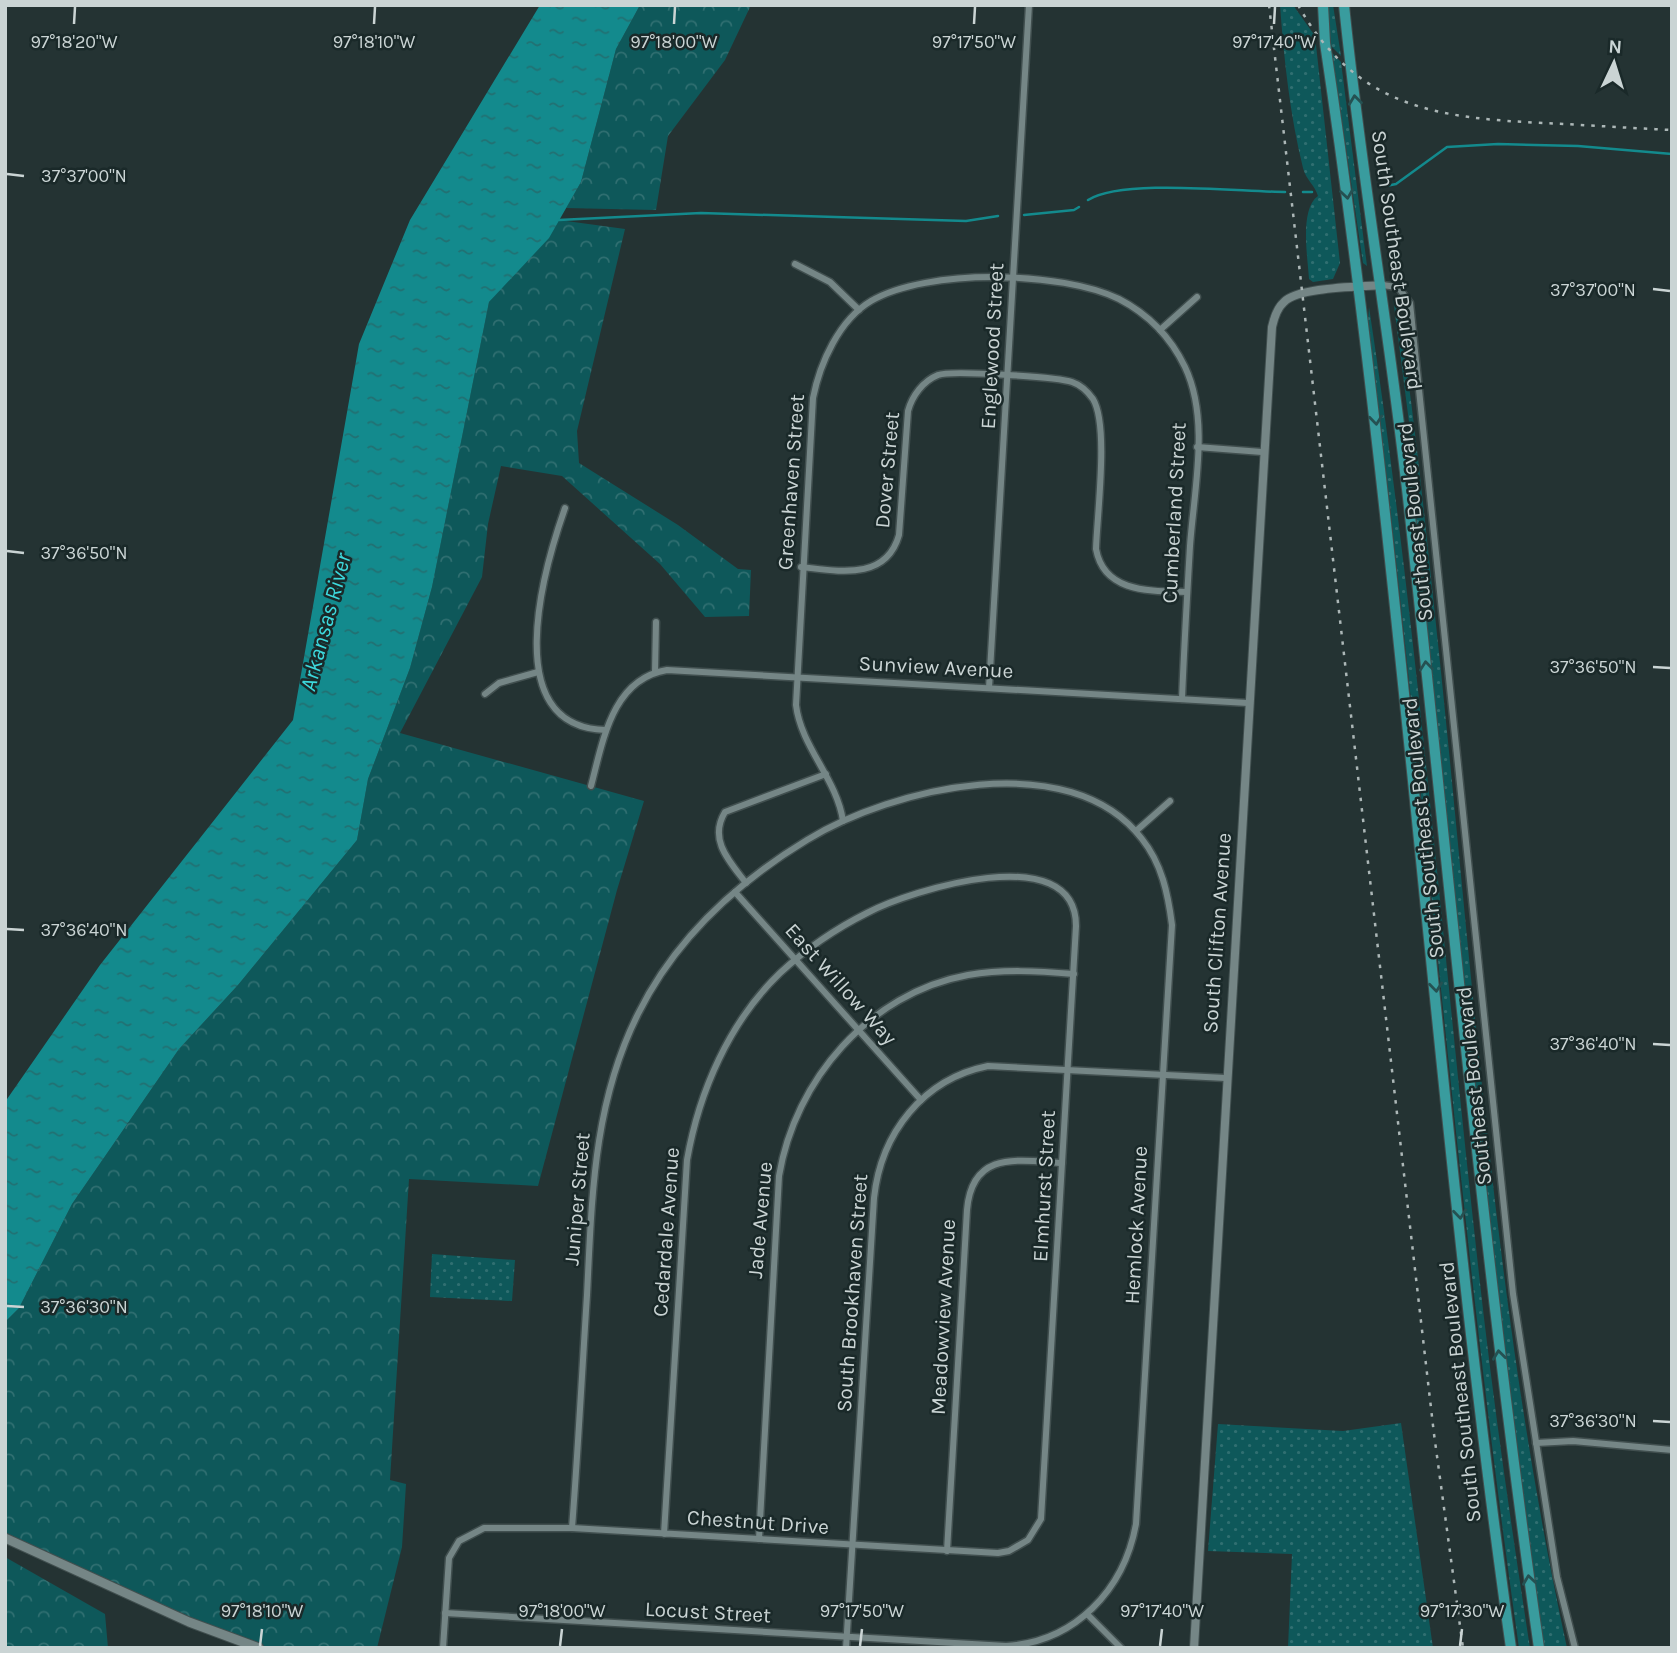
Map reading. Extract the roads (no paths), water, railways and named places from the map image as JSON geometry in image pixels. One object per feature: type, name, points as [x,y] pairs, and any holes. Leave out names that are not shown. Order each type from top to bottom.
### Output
[{"type":"main road","name":"South Southeast Boulevard","points":[[1323,5],[1325,43],[1359,287],[1390,550],[1485,1446],[1511,1648]]},
{"type":"main road","name":"South Southeast Boulevard","points":[[1344,5],[1404,454],[1490,1275],[1539,1648]]},
{"type":"main road","points":[[5,1538],[189,1622],[260,1648]]},
{"type":"street","name":"Englewood Street","points":[[989,688],[1028,5]]},
{"type":"street","points":[[795,264],[830,282],[859,310]]},
{"type":"street","name":"Greenhaven Street","points":[[843,821],[826,775],[800,724],[796,676],[801,567],[816,382],[834,341],[859,310],[888,292],[927,280],[959,276],[1013,279]]},
{"type":"street","name":"Cumberland Street","points":[[1013,279],[1073,284],[1100,291],[1125,302],[1160,330],[1179,355],[1191,384],[1197,447],[1182,699]]},
{"type":"street","points":[[1359,287],[1382,285]]},
{"type":"street","name":"Southeast Boulevard","points":[[1382,285],[1398,287],[1410,303],[1513,1294],[1558,1577],[1575,1648]]},
{"type":"street","name":"South Clifton Avenue","points":[[1194,1648],[1262,452],[1272,327],[1279,307],[1285,300],[1303,293],[1359,287]]},
{"type":"street","points":[[1160,330],[1197,297]]},
{"type":"street","name":"Dover Street","points":[[801,567],[859,571],[880,565],[887,559],[899,535],[908,411],[913,398],[927,382],[941,374],[1008,376],[1063,380],[1082,387],[1090,394],[1098,410],[1100,427],[1096,549],[1100,565],[1109,577],[1122,585],[1187,592]]},
{"type":"street","points":[[1197,447],[1262,452]]},
{"type":"street","points":[[565,508],[547,569],[536,644],[538,673],[545,694],[560,713],[580,724],[606,730]]},
{"type":"street","points":[[591,786],[606,730],[628,691],[638,681],[655,672],[656,622]]},
{"type":"street","name":"Sunview Avenue","points":[[655,672],[796,676],[1248,703]]},
{"type":"street","points":[[485,694],[499,683],[538,673]]},
{"type":"street","points":[[746,883],[720,848],[720,825],[725,812],[826,775]]},
{"type":"street","name":"Juniper Street","points":[[572,1528],[594,1161],[602,1119],[626,1039],[650,991],[690,935],[746,883],[808,839],[843,821],[895,802],[932,793],[988,785],[1030,784],[1061,789],[1095,801],[1136,831]]},
{"type":"street","points":[[1136,831],[1170,801]]},
{"type":"street","name":"Hemlock Avenue","points":[[1087,1614],[1121,1573],[1130,1553],[1136,1524],[1171,925],[1160,869],[1136,831]]},
{"type":"street","name":"Cedardale Avenue","points":[[664,1534],[685,1186],[692,1135],[711,1077],[733,1033],[762,993],[795,959],[849,922],[902,898],[959,883],[1023,878]]},
{"type":"street","name":"Elmhurst Street","points":[[1023,878],[1048,882],[1071,899],[1076,917],[1041,1519],[1037,1530]]},
{"type":"street","name":"East Willow Way","points":[[735,892],[922,1100]]},
{"type":"street","name":"Jade Avenue","points":[[759,1539],[778,1200],[785,1146],[799,1107],[812,1085],[859,1031],[901,1000],[954,978],[1007,970],[1074,974]]},
{"type":"street","name":"South Brookhaven Street","points":[[846,1648],[875,1185],[890,1138],[901,1121],[922,1100],[951,1078],[988,1066],[1226,1078]]},
{"type":"street","name":"Meadowview Avenue","points":[[947,1551],[967,1210],[971,1186],[981,1172],[997,1163],[1062,1163]]},
{"type":"street","points":[[1536,1443],[1601,1443],[1672,1450]]},
{"type":"street","name":"Chestnut Drive","points":[[445,1613],[449,1558],[454,1546],[470,1534],[496,1526],[572,1528],[947,1551],[1009,1551],[1028,1540],[1037,1530]]},
{"type":"street","points":[[443,1648],[445,1613]]},
{"type":"street","name":"Locust Street","points":[[445,1613],[1014,1646],[1052,1636],[1087,1614]]},
{"type":"street","points":[[1087,1614],[1121,1648]]},
{"type":"water","name":"Arkansas River","points":[[540,5],[640,5],[616,49],[581,182],[549,238],[489,302],[432,587],[410,668],[368,779],[357,840],[238,985],[179,1049],[72,1204],[19,1308],[5,1322],[5,1102],[100,965],[293,720],[359,344],[410,220]]},
{"type":"waterway","points":[[1381,187],[1396,184],[1447,147],[1498,144],[1578,146],[1672,154]]},
{"type":"waterway","points":[[1088,200],[1105,193],[1127,189],[1285,192]]},
{"type":"waterway","points":[[1303,192],[1312,192]]},
{"type":"waterway","points":[[1024,215],[1074,210],[1079,207]]},
{"type":"waterway","points":[[559,220],[701,213],[966,221],[998,216]]},
{"type":"railway","points":[[1269,5],[1434,1434],[1463,1648]]},
{"type":"railway","points":[[1298,5],[1321,39],[1346,66],[1373,86],[1403,101],[1434,111],[1505,121],[1672,130]]}]
